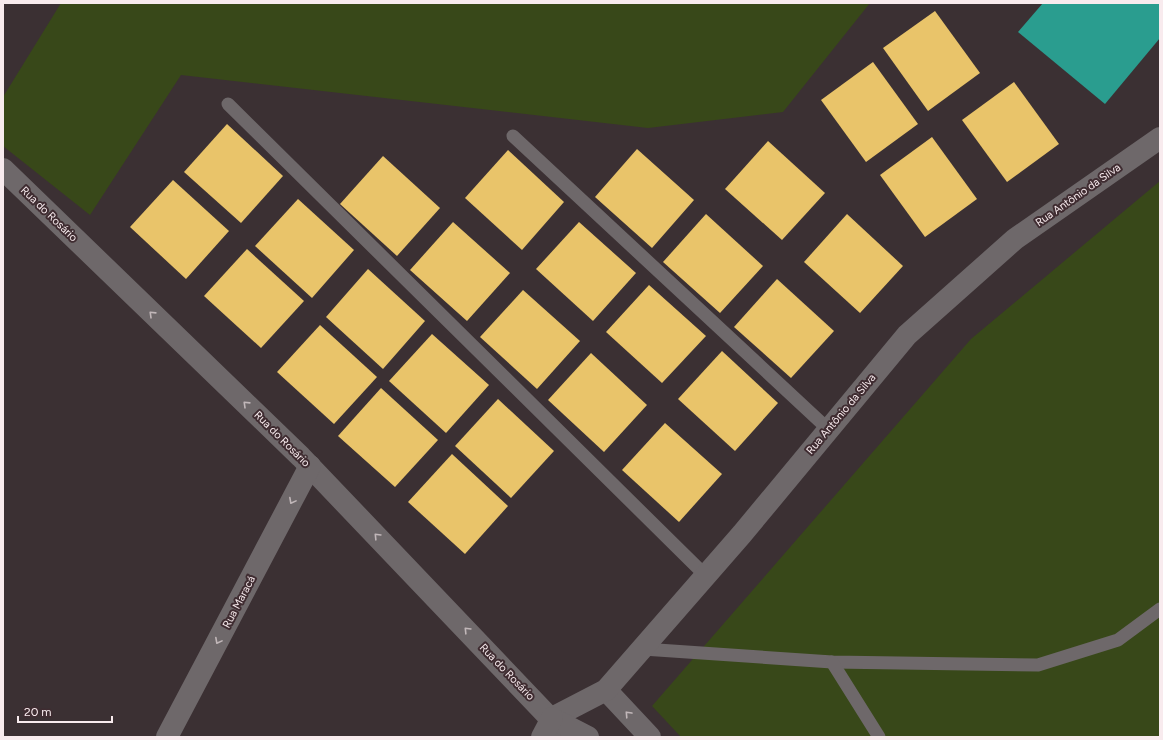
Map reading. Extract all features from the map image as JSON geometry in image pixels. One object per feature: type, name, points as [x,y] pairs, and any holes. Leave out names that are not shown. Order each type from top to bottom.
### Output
[{"type":"street","name":"Rua Antônio da Silva","points":[[547,728],[606,690],[706,576],[907,335],[1015,239],[1160,138]]},
{"type":"street","name":"Rua do Rosário","points":[[3,170],[310,466],[547,728],[568,737]]},
{"type":"street","name":"Rua Maracá","points":[[167,737],[310,466]]},
{"type":"street","points":[[606,690],[650,737]]},
{"type":"street","name":"Rua do Rosário","points":[[547,728],[588,737]]},
{"type":"lane","points":[[228,104],[706,576]]},
{"type":"lane","points":[[513,136],[828,428]]},
{"type":"lane","points":[[643,649],[832,662],[1038,665],[1118,640],[1160,609]]},
{"type":"lane","points":[[832,662],[879,737]]},
{"type":"green space","points":[[61,3],[870,3],[783,112],[648,128],[181,75],[90,215],[3,146],[3,97]]},
{"type":"green space","points":[[1160,181],[1160,737],[681,737],[652,706],[971,339]]},
{"type":"building: Moradias","points":[[935,11],[980,73],[928,111],[883,48]]},
{"type":"building: Moradias","points":[[873,62],[918,124],[866,162],[821,100]]},
{"type":"building: Moradias","points":[[1014,82],[1059,144],[1007,182],[962,120]]},
{"type":"building: Moradias","points":[[227,124],[283,176],[241,223],[184,172]]},
{"type":"building: Moradias","points":[[932,137],[977,199],[925,237],[880,175]]},
{"type":"building: Moradias","points":[[768,141],[825,193],[782,240],[725,189]]},
{"type":"building: Moradias","points":[[637,149],[694,200],[652,248],[595,197]]},
{"type":"building: Moradias","points":[[508,150],[564,202],[522,250],[465,198]]},
{"type":"building: Moradias","points":[[383,156],[440,208],[397,256],[340,204]]},
{"type":"building: Moradias","points":[[173,180],[229,231],[186,279],[130,227]]},
{"type":"building: Moradias","points":[[298,199],[354,250],[312,298],[255,246]]},
{"type":"building: Moradias","points":[[706,214],[763,266],[720,313],[663,262]]},
{"type":"building: Moradias","points":[[847,214],[903,266],[860,313],[804,262]]},
{"type":"building: Moradias","points":[[453,222],[510,273],[467,321],[410,270]]},
{"type":"building: Moradias","points":[[579,222],[636,273],[593,321],[536,269]]},
{"type":"building: Moradias","points":[[247,249],[304,301],[261,348],[204,296]]},
{"type":"building: Moradias","points":[[368,269],[425,321],[383,369],[326,317]]},
{"type":"building: Moradias","points":[[777,279],[834,331],[791,378],[734,327]]},
{"type":"building: Moradias","points":[[649,285],[706,336],[662,383],[606,332]]},
{"type":"building: Moradias","points":[[523,290],[580,341],[537,389],[480,337]]},
{"type":"building: Moradias","points":[[320,325],[377,377],[334,424],[277,372]]},
{"type":"building: Moradias","points":[[432,334],[489,385],[446,433],[389,381]]},
{"type":"building: Moradias","points":[[722,351],[778,403],[735,451],[678,399]]},
{"type":"building: Moradias","points":[[591,353],[647,405],[604,452],[548,400]]},
{"type":"building: Moradias","points":[[381,388],[438,440],[395,487],[338,436]]},
{"type":"building: Moradias","points":[[498,399],[554,451],[511,498],[455,446]]},
{"type":"building: Moradias","points":[[665,423],[722,474],[679,522],[622,470]]},
{"type":"building: Moradias","points":[[452,454],[508,506],[465,554],[408,502]]},
{"type":"building: Escolas","points":[[1043,3],[1160,3],[1160,38],[1105,104],[1018,32]]}]
